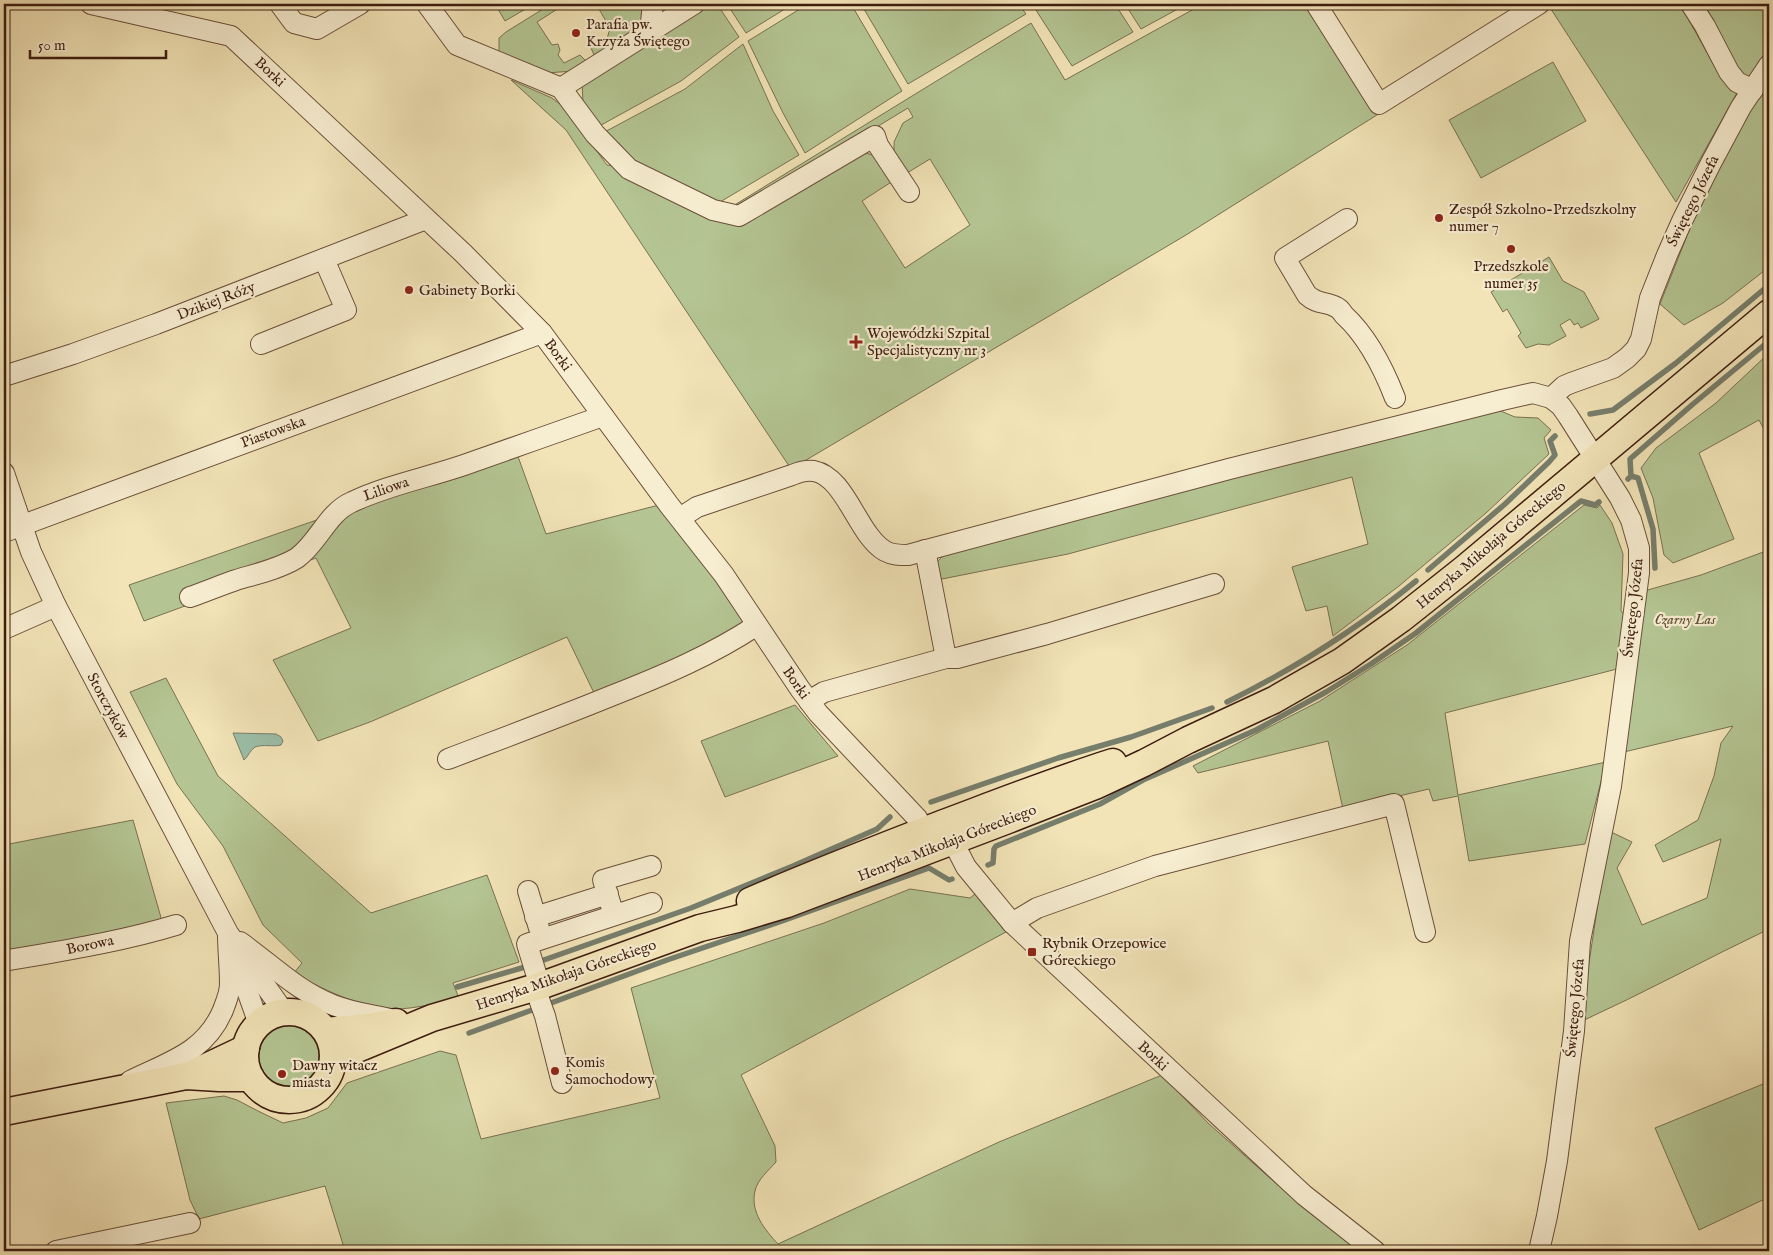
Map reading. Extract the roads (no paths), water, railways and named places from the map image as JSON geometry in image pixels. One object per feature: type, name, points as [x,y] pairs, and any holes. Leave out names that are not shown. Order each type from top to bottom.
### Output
[{"type":"main road","name":"Henryka Mikołaja Góreckiego","points":[[333,1059],[432,1018],[538,987],[700,928],[733,909],[790,883],[938,836],[1077,773],[1188,740],[1287,694],[1362,648],[1451,579],[1769,313]]},
{"type":"main road","points":[[284,1012],[294,1012],[315,1020],[326,1031],[332,1045],[333,1059],[331,1070],[323,1085],[317,1091],[302,1099],[277,1099],[262,1091],[251,1078],[246,1067],[246,1048],[250,1035],[259,1024],[271,1016],[284,1012]]},
{"type":"main road","name":"Henryka Mikołaja Góreckiego","points":[[326,1031],[432,1018]]},
{"type":"main road","points":[[4,1112],[186,1076],[246,1048]]},
{"type":"main road","points":[[186,1076],[251,1078]]},
{"type":"street","name":"Borki","points":[[91,4],[231,36],[463,253],[542,333],[724,575],[809,701],[836,732],[910,811],[938,836],[1012,923],[1304,1195],[1375,1251]]},
{"type":"street","points":[[280,4],[294,23],[316,29],[360,4]]},
{"type":"street","points":[[428,4],[457,45],[561,88],[595,134],[629,169],[713,210],[739,216],[875,136],[878,145],[909,192]]},
{"type":"street","points":[[650,31],[653,4]]},
{"type":"street","points":[[561,88],[694,4]]},
{"type":"street","points":[[1316,4],[1379,104],[1539,4]]},
{"type":"street","points":[[1691,4],[1729,72],[1737,82],[1753,90]]},
{"type":"street","name":"Świętego Józefa","points":[[1539,1251],[1548,1216],[1557,1161],[1574,1032],[1580,941],[1611,786],[1639,573],[1639,548],[1631,520],[1595,458],[1561,406],[1551,398],[1568,384],[1617,366],[1636,349],[1641,339],[1650,298],[1666,255],[1711,162],[1741,107],[1769,65]]},
{"type":"street","name":"Dzikiej Róży","points":[[4,376],[73,354],[426,219]]},
{"type":"street","points":[[1346,219],[1285,258],[1307,295],[1312,300],[1336,307],[1356,326],[1384,370],[1395,398]]},
{"type":"street","points":[[261,344],[346,310],[324,259]]},
{"type":"street","name":"Piastowska","points":[[13,529],[542,333]]},
{"type":"street","points":[[680,518],[697,507],[804,471],[814,471],[824,475],[836,486],[868,534],[883,550],[901,555],[1502,400],[1533,393],[1551,398]]},
{"type":"street","name":"Liliowa","points":[[190,597],[295,559],[306,551],[326,523],[349,503],[370,494],[462,466],[603,416]]},
{"type":"street","name":"Storczyków","points":[[4,473],[13,529],[56,606],[228,933],[284,1012]]},
{"type":"street","points":[[925,550],[946,658]]},
{"type":"street","points":[[809,701],[824,692],[946,658],[957,658],[1011,644],[1214,584]]},
{"type":"street","points":[[4,629],[56,606]]},
{"type":"street","points":[[448,759],[568,713],[694,661],[732,642],[758,625]]},
{"type":"street","points":[[1012,923],[1037,908],[1155,866],[1394,804],[1425,932]]},
{"type":"street","points":[[614,915],[603,880],[651,866]]},
{"type":"street","points":[[528,891],[542,939]]},
{"type":"street","points":[[536,916],[608,894]]},
{"type":"street","points":[[562,1083],[527,944],[652,902]]},
{"type":"street","name":"Borowa","points":[[4,961],[155,932],[176,925]]},
{"type":"street","points":[[228,933],[263,958],[281,975],[320,1000],[398,1022]]},
{"type":"street","points":[[108,1091],[187,1054],[203,1041],[210,1032],[222,1013],[228,998],[230,986],[228,933]]},
{"type":"street","name":"Storczyków","points":[[228,933],[259,1024]]},
{"type":"street","points":[[56,1251],[190,1223]]},
{"type":"waterway","points":[[1590,414],[1613,410],[1676,363],[1769,285]]},
{"type":"waterway","points":[[1628,479],[1631,476],[1630,459],[1769,341]]},
{"type":"waterway","points":[[1428,570],[1505,504],[1549,462],[1555,455],[1550,441],[1555,436]]},
{"type":"waterway","points":[[1631,476],[1638,478],[1653,529],[1655,568]]},
{"type":"waterway","points":[[988,865],[993,863],[996,846],[1100,804],[1143,780],[1256,730],[1326,692],[1416,633],[1581,501],[1595,505],[1599,502]]},
{"type":"waterway","points":[[1227,702],[1277,676],[1325,647],[1371,616],[1416,581]]},
{"type":"waterway","points":[[931,802],[1058,758],[1131,737],[1212,708]]},
{"type":"waterway","points":[[541,961],[691,908],[793,866],[877,829],[890,817]]},
{"type":"waterway","points":[[551,1003],[929,868],[949,880],[952,879]]},
{"type":"waterway","points":[[457,987],[525,967]]},
{"type":"waterway","points":[[469,1033],[532,1010]]},
{"type":"place","name":"Parafia pw. Krzyża Świętego","points":[[576,33]]},
{"type":"place","name":"Zespół Szkolno-Przedszkolny numer 7","points":[[1439,218]]},
{"type":"place","name":"Przedszkole numer 35","points":[[1511,249]]},
{"type":"place","name":"Gabinety Borki","points":[[409,290]]},
{"type":"place","name":"Wojewódzki Szpital Specjalistyczny nr 3","points":[[856,342]]},
{"type":"place","name":"Rybnik Orzepowice Góreckiego","points":[[1032,952]]},
{"type":"place","name":"Komis Samochodowy","points":[[555,1071]]},
{"type":"place","name":"Dawny witacz miasta","points":[[282,1074]]},
{"type":"park label","name":"Czarny Las","points":[[1685,619]]}]
